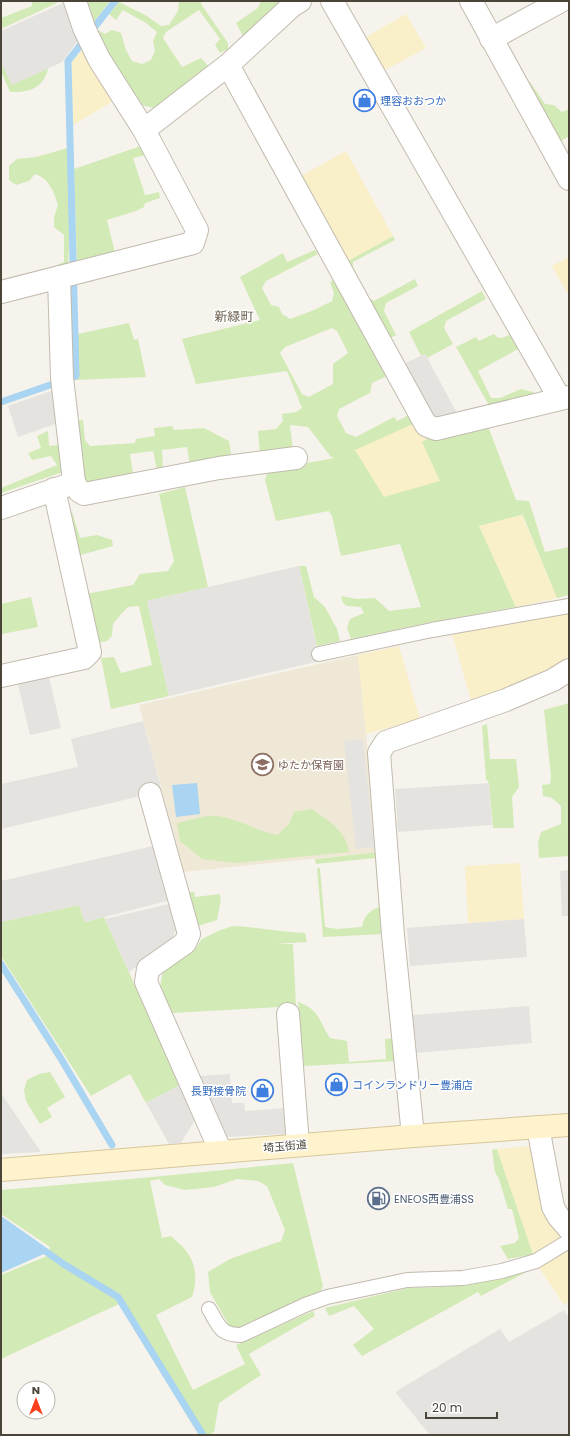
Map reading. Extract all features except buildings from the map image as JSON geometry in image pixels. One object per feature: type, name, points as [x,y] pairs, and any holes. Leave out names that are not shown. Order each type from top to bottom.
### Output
[{"type":"street","points":[[1,292],[193,243],[198,230],[144,130],[99,59],[84,28],[74,1]]},
{"type":"street","points":[[144,130],[228,65],[292,6],[300,1]]},
{"type":"street","points":[[228,65],[426,425],[436,429],[565,398],[332,1]]},
{"type":"street","points":[[471,1],[569,179]]},
{"type":"street","points":[[491,39],[561,1]]},
{"type":"street","points":[[2,672],[84,658],[90,652],[64,486],[59,277]]},
{"type":"street","points":[[1,508],[64,486],[84,494],[220,468],[296,458]]},
{"type":"street","points":[[413,1136],[393,935],[379,753],[386,742],[506,700],[553,680],[569,670]]},
{"type":"street","points":[[150,794],[189,934],[185,943],[148,969],[146,982],[221,1152]]},
{"type":"street","points":[[288,1014],[298,1145]]},
{"type":"street","name":"埼玉街道","points":[[1,1170],[298,1145],[569,1125]]},
{"type":"street","points":[[538,1127],[553,1207],[558,1216],[569,1229]]},
{"type":"lane","points":[[319,654],[432,630],[569,606]]},
{"type":"lane","points":[[209,1309],[221,1331],[230,1335],[241,1335],[305,1305],[327,1297],[407,1280],[463,1278],[502,1271],[536,1261],[569,1241]]},
{"type":"shaded area","points":[[63,3],[79,39],[62,62],[12,85],[1,63],[1,31]]},
{"type":"shaded area","points":[[425,354],[458,415],[442,420],[432,418],[403,364]]},
{"type":"shaded area","points":[[54,390],[58,423],[18,437],[8,406]]},
{"type":"shaded area","points":[[299,566],[320,661],[169,696],[147,601]]},
{"type":"shaded area","name":"ゆたか保育園","points":[[358,655],[378,852],[184,872],[139,705]]},
{"type":"shaded area","points":[[48,673],[61,728],[30,735],[17,680]]},
{"type":"shaded area","points":[[143,721],[162,791],[1,829],[1,784],[78,767],[71,739]]},
{"type":"shaded area","points":[[363,739],[374,847],[356,849],[344,741]]},
{"type":"shaded area","points":[[489,783],[492,825],[398,832],[395,789]]},
{"type":"shaded area","points":[[153,846],[167,901],[85,922],[79,905],[1,922],[1,881]]},
{"type":"shaded area","points":[[569,870],[569,916],[562,916],[560,871]]},
{"type":"shaded area","points":[[169,904],[176,928],[172,941],[129,972],[105,919]]},
{"type":"shaded area","points":[[524,919],[527,957],[410,966],[407,928]]},
{"type":"shaded area","points":[[529,1006],[532,1043],[415,1053],[412,1015]]},
{"type":"shaded area","points":[[230,1074],[232,1103],[244,1103],[245,1111],[284,1108],[287,1134],[226,1137],[199,1076]]},
{"type":"shaded area","points":[[180,1085],[196,1118],[181,1143],[169,1144],[146,1103]]},
{"type":"shaded area","points":[[1,1093],[41,1152],[1,1154]]},
{"type":"shaded area","points":[[564,1310],[569,1318],[569,1435],[430,1435],[395,1392],[500,1329],[509,1342]]},
{"type":"green space","points":[[32,1],[61,1],[1,29],[1,18],[32,6]]},
{"type":"green space","points":[[83,1],[110,1],[91,26]]},
{"type":"green space","points":[[179,1],[200,1],[228,43],[228,49],[220,53],[215,45],[220,39],[199,10],[166,32],[163,38],[182,67],[201,58],[211,69],[159,109],[141,105],[95,32],[98,30],[105,34],[112,30],[121,33],[126,50],[132,61],[142,64],[151,60],[155,51],[153,41],[157,32],[146,23],[123,10],[116,20],[109,14],[119,2],[147,16],[161,26],[169,25],[178,11]]},
{"type":"green space","points":[[261,1],[281,1],[243,36],[236,23],[258,8]]},
{"type":"green space","points":[[1,47],[49,65],[44,79],[31,90],[10,92],[1,71]]},
{"type":"green space","points":[[530,82],[545,104],[554,105],[562,112],[569,109],[569,136],[558,143],[525,84]]},
{"type":"green space","points":[[141,146],[146,155],[133,158],[145,195],[142,196],[159,192],[160,198],[145,203],[144,207],[136,211],[107,220],[116,257],[77,266],[74,169]]},
{"type":"green space","points":[[68,148],[70,228],[68,268],[41,272],[64,262],[64,235],[54,227],[54,217],[58,205],[53,191],[44,179],[35,174],[29,181],[16,185],[9,180],[9,166],[17,159],[36,157]]},
{"type":"green space","points":[[393,236],[395,240],[353,262],[353,267],[369,298],[374,301],[415,279],[418,286],[386,303],[384,311],[396,335],[387,340],[346,262]]},
{"type":"green space","points":[[315,250],[318,254],[266,281],[262,288],[271,305],[279,307],[282,314],[290,319],[314,310],[332,301],[334,293],[330,282],[337,278],[391,374],[372,383],[370,393],[339,409],[337,416],[346,433],[356,437],[394,417],[397,421],[411,414],[422,442],[429,437],[477,429],[489,429],[516,500],[529,501],[545,552],[569,547],[569,595],[557,598],[521,511],[522,515],[479,526],[516,607],[427,623],[351,639],[347,628],[350,619],[364,613],[361,607],[347,606],[343,603],[341,596],[357,599],[375,598],[389,611],[421,607],[400,544],[341,556],[332,516],[329,511],[276,521],[265,480],[268,470],[335,458],[331,457],[308,427],[290,425],[293,451],[260,454],[258,431],[276,429],[283,421],[282,414],[296,412],[302,408],[287,371],[196,384],[182,339],[260,320],[240,277],[283,253],[287,262]],"holes":[[[332,328],[337,331],[348,353],[333,364],[333,384],[309,397],[302,394],[280,353],[285,347]]]},
{"type":"green space","points":[[482,291],[486,299],[446,321],[444,328],[453,344],[427,358],[425,354],[421,356],[409,332]]},
{"type":"green space","points":[[129,323],[134,340],[138,339],[146,377],[74,380],[73,335]]},
{"type":"green space","points":[[494,334],[500,338],[511,334],[518,349],[478,371],[491,398],[500,398],[521,389],[533,392],[536,397],[491,409],[456,347],[476,337],[479,341]]},
{"type":"green space","points":[[77,420],[83,420],[85,440],[90,446],[135,443],[136,439],[155,436],[154,428],[172,426],[174,430],[204,428],[229,441],[232,459],[190,466],[187,447],[162,450],[163,468],[157,470],[153,451],[130,454],[133,473],[89,482],[84,479]]},
{"type":"green space","points":[[48,431],[49,446],[64,444],[63,472],[1,493],[1,488],[57,465],[51,456],[32,460],[28,453],[41,448],[37,436]]},
{"type":"green space","points":[[185,487],[208,587],[147,601],[169,696],[111,709],[101,658],[114,657],[121,673],[152,665],[139,606],[128,607],[113,624],[112,636],[107,641],[97,643],[86,594],[133,585],[140,574],[168,571],[174,561],[159,494]]},
{"type":"green space","points":[[72,512],[80,538],[97,535],[112,540],[113,546],[77,556],[68,515]]},
{"type":"green space","points":[[299,566],[306,566],[314,597],[325,607],[337,629],[340,641],[317,646]]},
{"type":"green space","points":[[31,597],[38,627],[2,634],[1,604]]},
{"type":"green space","points":[[569,703],[569,856],[539,858],[538,842],[541,832],[561,824],[561,806],[552,798],[543,796],[542,785],[550,784],[551,776],[544,710]]},
{"type":"green space","points":[[487,724],[490,759],[516,759],[519,787],[512,797],[514,828],[493,828],[489,783],[486,779],[482,726]]},
{"type":"green space","points":[[312,809],[330,822],[340,832],[349,852],[236,863],[202,859],[180,841],[177,823],[196,818],[217,816],[234,820],[277,835],[289,824],[294,812]]},
{"type":"green space","points":[[378,852],[385,934],[323,937],[317,868],[320,868],[325,927],[337,929],[362,927],[368,914],[372,910],[379,907],[375,858],[316,864],[315,859]]},
{"type":"green space","points":[[187,892],[194,892],[195,897],[220,894],[217,920],[198,926]]},
{"type":"green space","points":[[79,905],[85,922],[104,917],[180,1085],[146,1103],[130,1074],[91,1096],[1,956],[1,922]]},
{"type":"green space","points":[[233,926],[305,933],[307,942],[274,944],[293,944],[296,1006],[173,1013],[160,988],[163,970],[195,949],[202,939]]},
{"type":"green space","points":[[298,1002],[310,1008],[318,1016],[330,1038],[347,1041],[349,1062],[386,1059],[385,1039],[393,1038],[396,1061],[304,1066]]},
{"type":"green space","points":[[50,1072],[65,1097],[47,1108],[52,1117],[40,1124],[26,1101],[24,1090],[27,1080],[39,1074]]},
{"type":"green space","points":[[497,1149],[533,1254],[508,1259],[500,1246],[515,1243],[519,1238],[512,1209],[508,1209],[499,1179],[495,1172],[492,1150]]},
{"type":"green space","points":[[293,1163],[323,1286],[320,1292],[241,1330],[231,1329],[210,1292],[208,1272],[230,1259],[281,1241],[285,1230],[267,1186],[258,1181],[237,1179],[214,1187],[185,1190],[165,1185],[159,1179],[150,1181],[162,1238],[171,1236],[185,1250],[193,1263],[195,1286],[192,1297],[156,1315],[193,1390],[245,1364],[236,1345],[313,1311],[315,1316],[249,1354],[261,1375],[219,1403],[214,1432],[209,1435],[199,1435],[119,1304],[1,1359],[1,1275],[47,1256],[50,1247],[1,1214],[1,1190]]},
{"type":"green space","points":[[530,1270],[481,1296],[478,1292],[362,1356],[353,1345],[374,1329],[354,1306],[329,1316],[325,1308],[408,1288],[443,1287],[471,1284]]},
{"type":"sand","points":[[406,14],[426,48],[385,70],[366,37]]},
{"type":"sand","points":[[84,48],[112,102],[73,125],[71,63]]},
{"type":"sand","points":[[346,151],[393,236],[346,262],[299,177]]},
{"type":"sand","points":[[569,257],[569,296],[552,266]]},
{"type":"sand","points":[[415,423],[429,437],[422,442],[440,481],[384,497],[355,450]]},
{"type":"sand","points":[[522,515],[557,598],[516,607],[479,526]]},
{"type":"sand","points":[[569,612],[569,656],[543,675],[472,704],[452,634],[518,623]]},
{"type":"sand","points":[[399,646],[420,719],[366,734],[358,655]]},
{"type":"sand","points":[[520,863],[524,919],[468,923],[465,866]]},
{"type":"sand","points":[[532,1146],[545,1216],[563,1238],[548,1248],[533,1254],[497,1149]]},
{"type":"sand","points":[[569,1249],[569,1302],[564,1305],[539,1268]]},
{"type":"water","points":[[197,783],[200,814],[176,817],[172,785]]},
{"type":"water","points":[[1,1224],[44,1254],[1,1273]]},
{"type":"waterway","points":[[1,402],[76,376],[68,61],[115,1]]},
{"type":"waterway","points":[[1,964],[60,1057],[112,1145]]},
{"type":"waterway","points":[[1,1220],[65,1265],[118,1297],[203,1435]]},
{"type":"place","name":"理容おおつか","points":[[365,101]]},
{"type":"place","name":"ゆたか保育園","points":[[262,765]]},
{"type":"place","name":"コインランドリー豊浦店","points":[[337,1085]]},
{"type":"place","name":"長野接骨院","points":[[262,1091]]},
{"type":"place","name":"ENEOS西豊浦SS","points":[[378,1199]]},
{"type":"district","name":"新緑町","points":[[234,316]]}]
